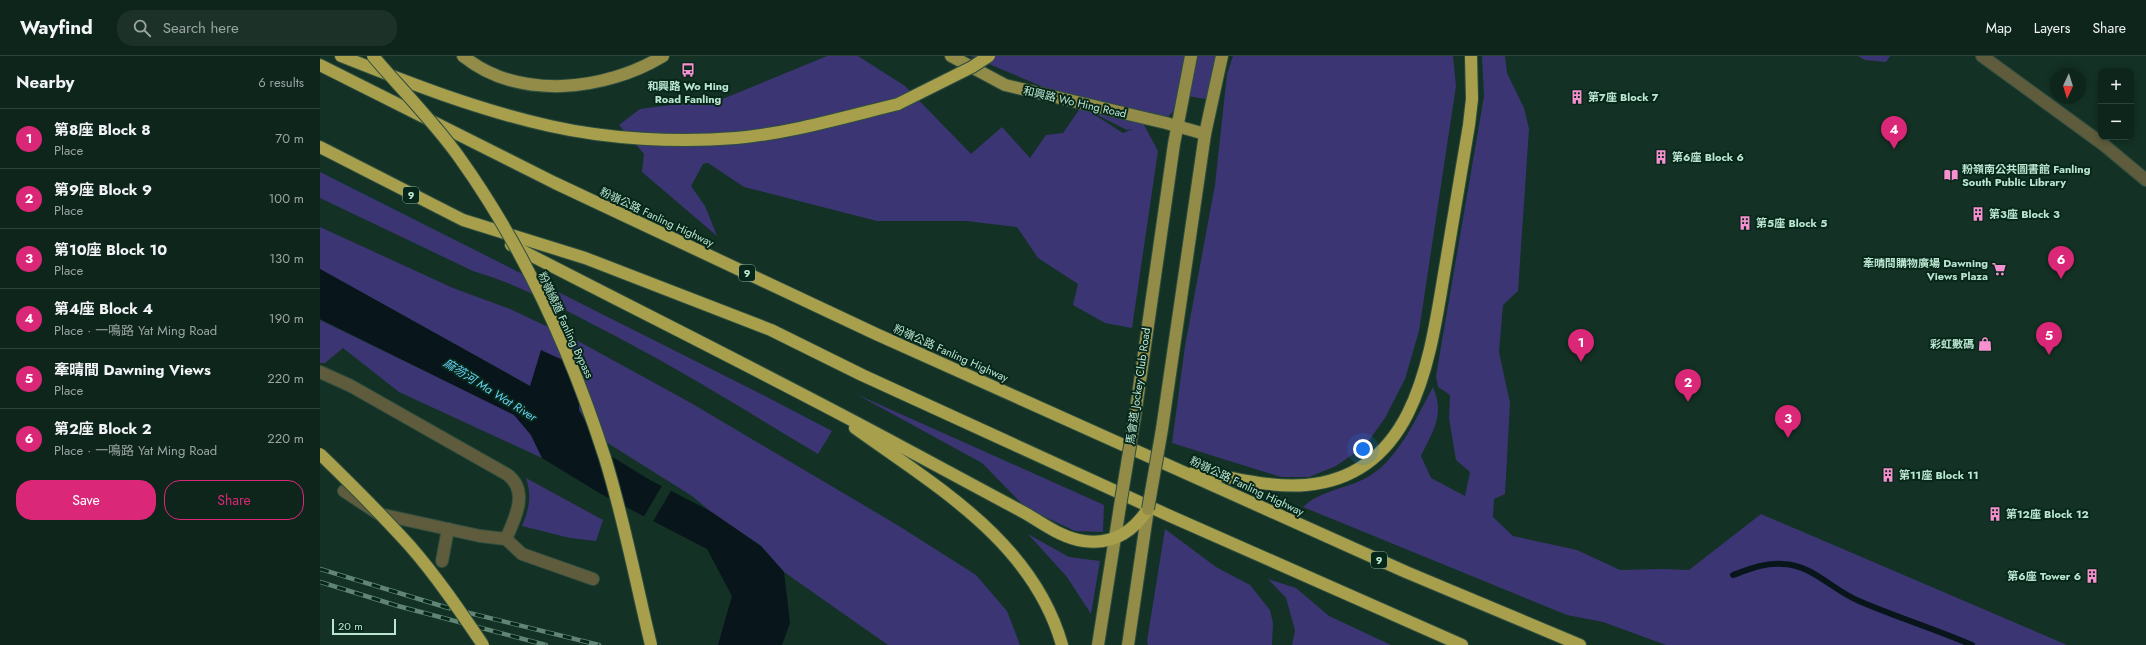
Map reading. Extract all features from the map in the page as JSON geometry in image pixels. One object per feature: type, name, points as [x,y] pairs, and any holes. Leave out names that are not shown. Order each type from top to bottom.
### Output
[{"type":"highway","points":[[341,56],[402,80],[475,105],[550,126],[618,137],[736,138],[813,126],[898,104],[972,67],[989,56]]},
{"type":"highway","name":"粉嶺繞道 Fanling Bypass","points":[[373,56],[458,156],[509,234],[546,310],[574,371],[605,459],[626,537],[651,645]]},
{"type":"highway","points":[[1180,469],[1258,482],[1306,485],[1340,477],[1356,469],[1371,460],[1396,436],[1404,424],[1421,384],[1434,331],[1470,118],[1473,82],[1471,56]]},
{"type":"highway","name":"粉嶺公路 Fanling Highway","points":[[320,65],[569,190],[876,334],[1180,469],[1406,572],[1580,645]]},
{"type":"highway","name":"9","points":[[320,147],[463,220],[585,258],[771,330],[862,375],[1170,516],[1462,645]]},
{"type":"highway","points":[[463,220],[654,319],[810,397],[1025,513],[1060,534],[1085,541],[1097,542],[1114,539],[1124,535],[1134,528],[1148,509]]},
{"type":"highway","points":[[810,397],[960,504],[999,538],[1015,556],[1041,594],[1054,620],[1062,645]]},
{"type":"highway","points":[[320,454],[363,496],[411,547],[452,599],[483,645]]},
{"type":"main road","points":[[463,56],[482,69],[514,82],[558,86],[581,85],[620,76],[663,56]]},
{"type":"main road","name":"和興路 Wo Hing Road","points":[[951,56],[1005,85],[1205,134]]},
{"type":"main road","name":"馬會道 Jockey Club Road","points":[[1098,645],[1135,416],[1177,126],[1191,56]]},
{"type":"main road","points":[[1128,645],[1138,565],[1162,429],[1205,134],[1222,56]]},
{"type":"street","points":[[1982,56],[2104,145],[2146,180]]},
{"type":"street","points":[[320,372],[351,386],[516,482],[519,490],[518,506],[506,539]]},
{"type":"street","points":[[344,491],[379,514],[480,536],[506,539],[522,554],[593,579]]},
{"type":"street","points":[[442,561],[448,529]]},
{"type":"shaded area","points":[[827,56],[858,56],[905,86],[971,154],[1002,127],[1030,158],[1046,135],[1063,133],[1081,107],[1041,86],[970,56],[1228,56],[1219,101],[1187,96],[1168,117],[1144,125],[1158,151],[1132,328],[1105,323],[1073,305],[1078,284],[1038,258],[1017,227],[966,221],[877,221],[744,187],[708,163],[703,164],[691,186],[705,206],[717,236],[642,172],[644,154],[619,125],[640,109],[725,98]],"holes":[[[1087,110],[1127,130],[1133,129],[1123,133]]]},
{"type":"shaded area","points":[[1233,56],[1453,56],[1456,86],[1419,331],[1405,379],[1385,418],[1365,446],[1336,466],[1309,477],[1281,477],[1172,443],[1185,346],[1215,185],[1227,74]]},
{"type":"shaded area","points":[[1482,56],[1505,56],[1507,73],[1524,108],[1529,129],[1518,291],[1503,305],[1499,352],[1510,403],[1505,494],[1494,499],[1493,517],[1513,536],[1577,550],[1620,570],[1689,570],[1761,514],[2067,645],[1666,645],[1603,622],[1567,615],[1303,507],[1317,497],[1364,479],[1376,472],[1396,451],[1412,426],[1433,387],[1438,406],[1438,415],[1433,431],[1421,456],[1431,478],[1465,496],[1470,472],[1456,460],[1449,418],[1450,395],[1438,387],[1436,376],[1484,96]]},
{"type":"shaded area","points":[[1858,56],[1890,56],[1886,62],[1865,60]]},
{"type":"shaded area","points":[[320,172],[832,431],[818,454],[678,370],[534,294],[473,271],[320,198]]},
{"type":"shaded area","points":[[320,227],[453,288],[510,309],[578,341],[691,403],[899,526],[976,575],[1007,611],[1020,645],[888,645],[784,572],[761,546],[710,511],[692,496],[595,435],[579,410],[580,367],[530,386],[320,269]]},
{"type":"shaded area","points":[[320,320],[515,415],[531,435],[542,458],[399,392],[343,348],[325,363],[320,363]]},
{"type":"shaded area","points":[[856,394],[1104,505],[1103,532],[1075,531],[1026,508],[982,463]]},
{"type":"shaded area","points":[[526,478],[603,520],[596,541],[570,538],[522,526],[529,503],[529,491]]},
{"type":"shaded area","points":[[1165,529],[1216,567],[1250,585],[1270,610],[1273,623],[1272,645],[1148,645],[1147,641]]},
{"type":"shaded area","points":[[1028,534],[1069,557],[1100,561],[1091,614],[1067,577]]},
{"type":"shaded area","points":[[1268,579],[1296,588],[1329,616],[1391,645],[1292,645],[1295,630],[1286,598]]},
{"type":"water","name":"麻笏河 Ma Wat River","points":[[320,269],[530,386],[541,350],[580,368],[579,410],[601,450],[650,480],[710,511],[761,546],[784,572],[790,623],[782,645],[718,645],[732,596],[707,549],[601,494],[542,458],[531,435],[514,415],[320,319]]},
{"type":"pier","points":[[663,484],[672,489],[652,523],[643,518]]},
{"type":"waterway","points":[[1733,575],[1751,568],[1770,564],[1794,565],[1813,573],[1840,591],[1859,601],[1972,645]]},
{"type":"railway","points":[[320,569],[445,607],[599,645]]},
{"type":"railway","points":[[320,582],[398,606],[546,645]]},
{"type":"place","name":"和興路 Wo Hing Road Fanling","points":[[688,70]]},
{"type":"place","name":"第7座 Block 7","points":[[1577,97]]},
{"type":"place","name":"第4座 Block 4","points":[[1894,149]]},
{"type":"place","name":"第6座 Block 6","points":[[1661,157]]},
{"type":"place","name":"粉嶺南公共圖書館 Fanling South Public Library","points":[[1951,175]]},
{"type":"place","name":"第3座 Block 3","points":[[1978,214]]},
{"type":"place","name":"第5座 Block 5","points":[[1745,223]]},
{"type":"place","name":"牽晴間購物廣場 Dawning Views Plaza","points":[[1999,269]]},
{"type":"place","name":"第2座 Block 2","points":[[2061,279]]},
{"type":"place","name":"彩虹數碼","points":[[1985,344]]},
{"type":"place","name":"牽晴間 Dawning Views","points":[[2049,355]]},
{"type":"place","name":"第8座 Block 8","points":[[1581,362]]},
{"type":"place","name":"第9座 Block 9","points":[[1688,402]]},
{"type":"place","name":"第10座 Block 10","points":[[1788,438]]},
{"type":"place","name":"第11座 Block 11","points":[[1888,475]]},
{"type":"place","name":"第12座 Block 12","points":[[1995,514]]},
{"type":"place","name":"第6座 Tower 6","points":[[2092,576]]}]
